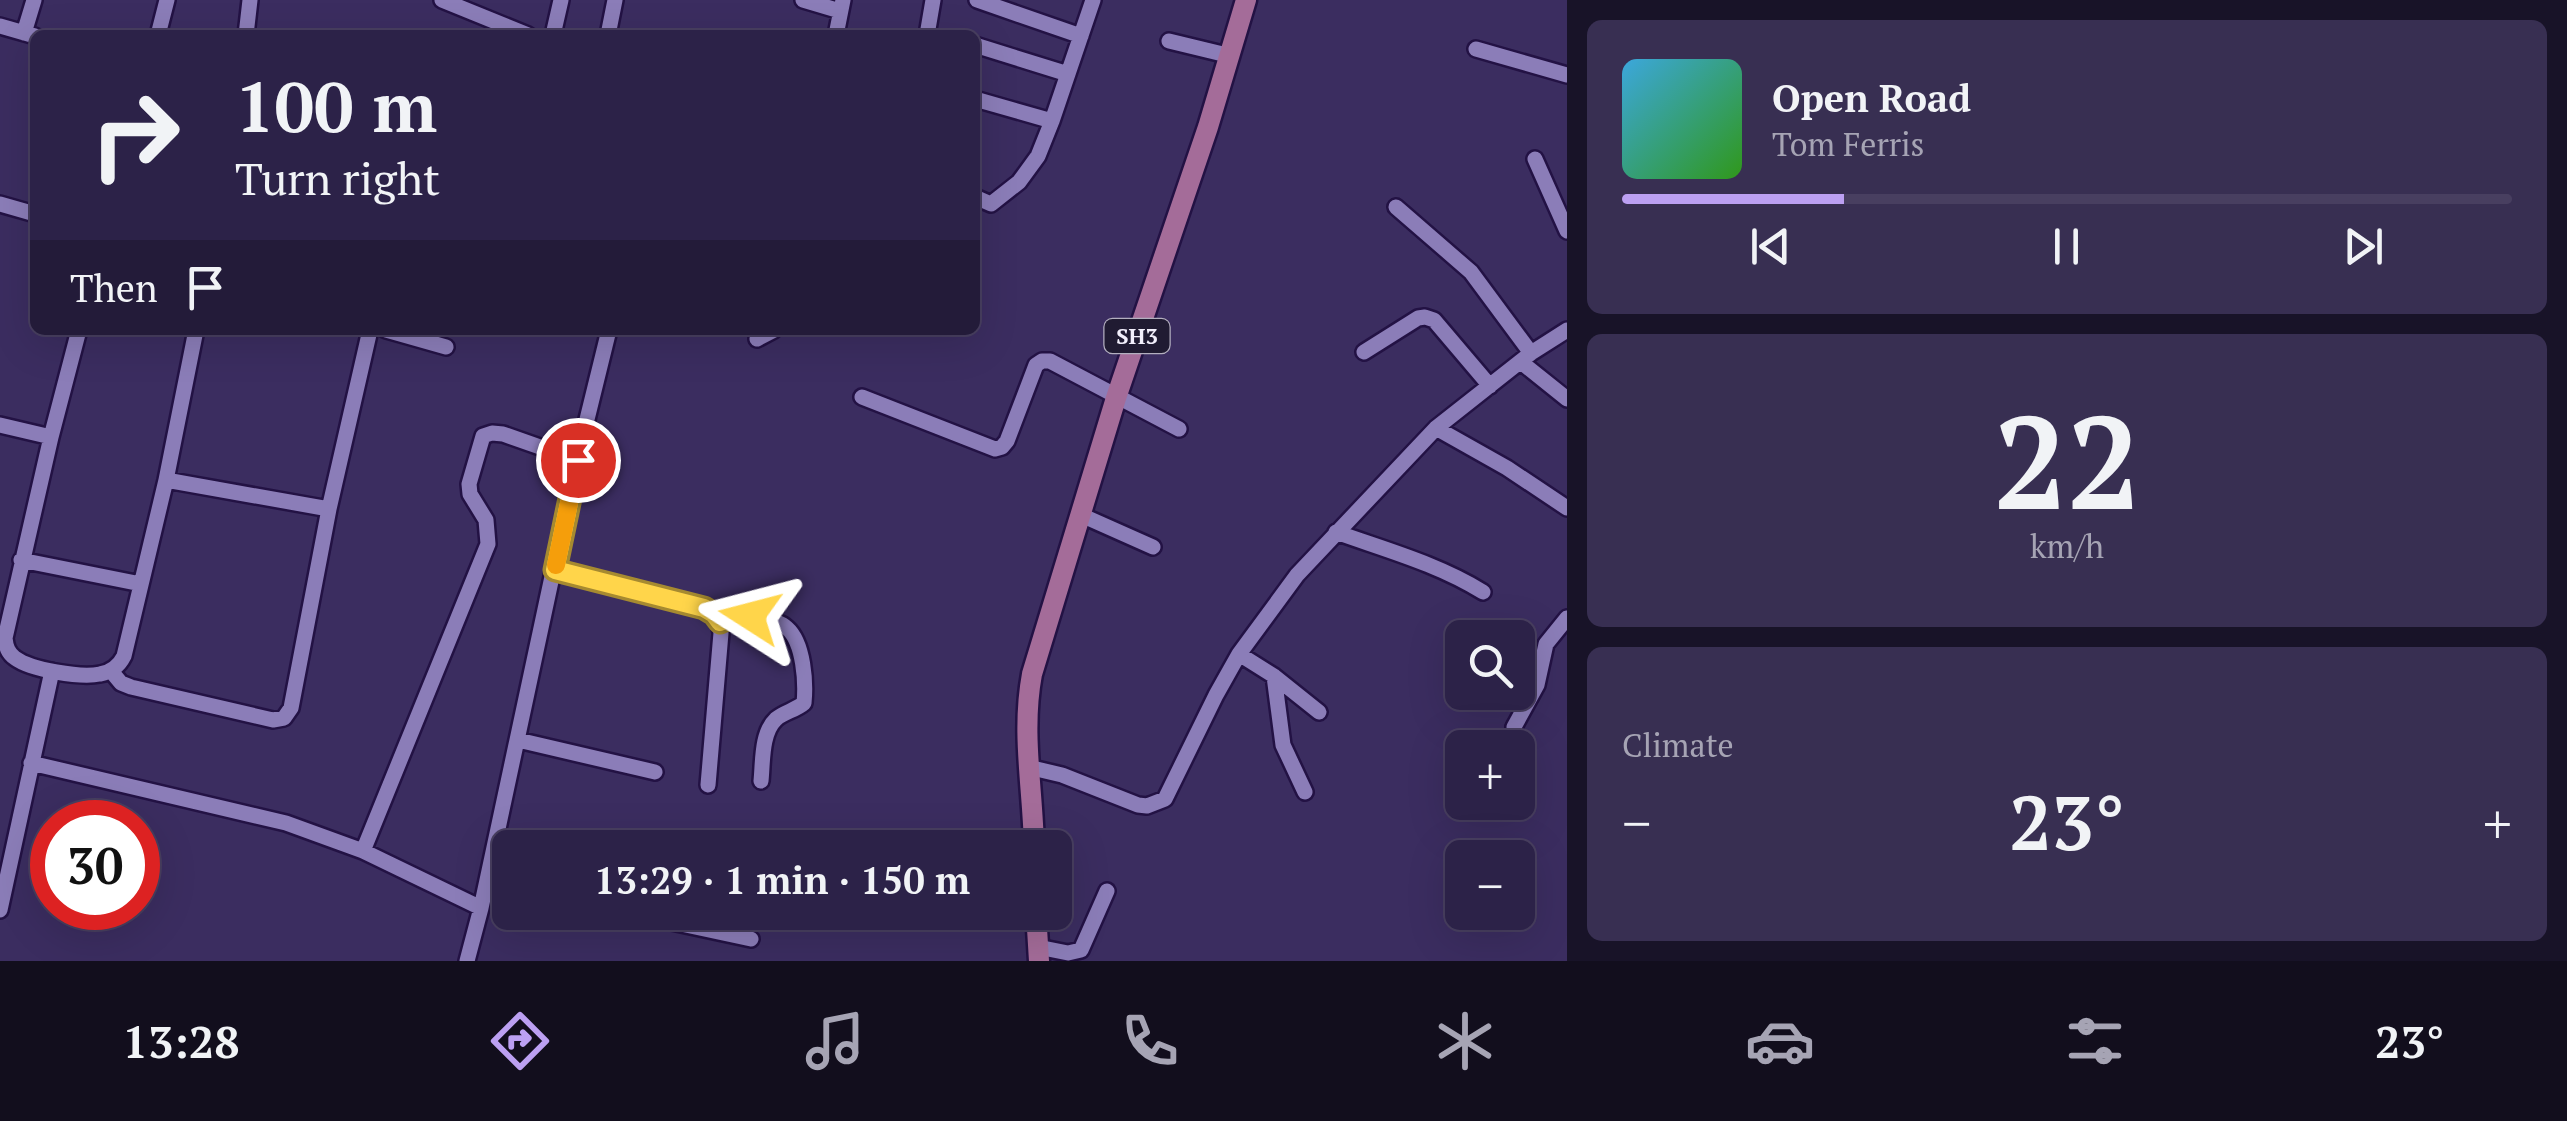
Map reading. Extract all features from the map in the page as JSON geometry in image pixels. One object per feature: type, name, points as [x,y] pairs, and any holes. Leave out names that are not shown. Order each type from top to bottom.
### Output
[{"type":"main road","name":"SH3","points":[[1033,830],[1027,708],[1032,674],[1116,398],[1231,56],[1246,0]]},
{"type":"street","points":[[31,30],[34,0]]},
{"type":"street","points":[[159,30],[168,0]]},
{"type":"street","points":[[247,30],[250,0]]},
{"type":"street","points":[[442,0],[516,30]]},
{"type":"street","points":[[554,30],[560,0]]},
{"type":"street","points":[[609,30],[615,0]]},
{"type":"street","points":[[803,0],[842,6]]},
{"type":"street","points":[[932,0],[933,30]]},
{"type":"street","points":[[978,0],[1081,36]]},
{"type":"street","points":[[980,199],[991,204],[1019,182],[1038,156],[1093,0]]},
{"type":"street","points":[[0,26],[30,35]]},
{"type":"street","points":[[1169,41],[1231,56]]},
{"type":"street","points":[[980,47],[1068,74]]},
{"type":"street","points":[[1476,49],[1567,75]]},
{"type":"street","points":[[980,100],[1052,122]]},
{"type":"street","points":[[1535,159],[1567,231]]},
{"type":"street","points":[[0,204],[30,213]]},
{"type":"street","points":[[1396,207],[1471,272],[1526,357],[1567,399]]},
{"type":"street","points":[[1364,352],[1418,318],[1426,317],[1434,320],[1490,386]]},
{"type":"street","points":[[1028,767],[1062,774],[1138,805],[1164,800],[1240,654],[1297,575],[1436,428],[1567,330]]},
{"type":"street","points":[[78,335],[21,560],[7,585],[3,649],[20,662],[88,675],[111,670],[124,656],[195,335]]},
{"type":"street","points":[[111,670],[121,683],[132,688],[273,720],[284,718],[291,708],[329,508],[369,335]]},
{"type":"street","points":[[404,335],[446,347]]},
{"type":"street","points":[[467,961],[488,882],[608,335]]},
{"type":"street","points":[[758,340],[766,335]]},
{"type":"street","points":[[862,397],[994,449],[1006,441],[1036,366],[1050,361],[1179,429]]},
{"type":"street","points":[[0,424],[51,436]]},
{"type":"street","points":[[1436,428],[1564,499]]},
{"type":"street","points":[[363,851],[488,544],[486,520],[470,494],[483,436],[503,434],[578,460]]},
{"type":"street","points":[[166,480],[329,508]]},
{"type":"street","points":[[1081,514],[1154,547]]},
{"type":"street","points":[[1336,532],[1438,569],[1483,592]]},
{"type":"street","points":[[21,560],[141,584]]},
{"type":"street","points":[[555,570],[704,608],[720,622],[708,785]]},
{"type":"street","points":[[720,622],[742,615],[782,624],[797,641],[804,703],[772,723],[761,781]]},
{"type":"street","points":[[1514,728],[1537,685],[1546,644],[1567,618]]},
{"type":"street","points":[[1240,654],[1319,712]]},
{"type":"street","points":[[0,910],[52,670]]},
{"type":"street","points":[[1274,676],[1283,745],[1305,792]]},
{"type":"street","points":[[518,740],[655,772]]},
{"type":"street","points":[[31,763],[265,817],[363,851],[481,908]]},
{"type":"street","points":[[488,882],[492,883]]},
{"type":"street","points":[[1038,954],[1081,950],[1106,891]]},
{"type":"street","points":[[710,930],[752,939]]},
{"type":"slow traffic","points":[[556,565],[569,503]]},
{"type":"route","points":[[578,460],[555,570],[704,608],[720,622],[734,615],[750,616]]}]
